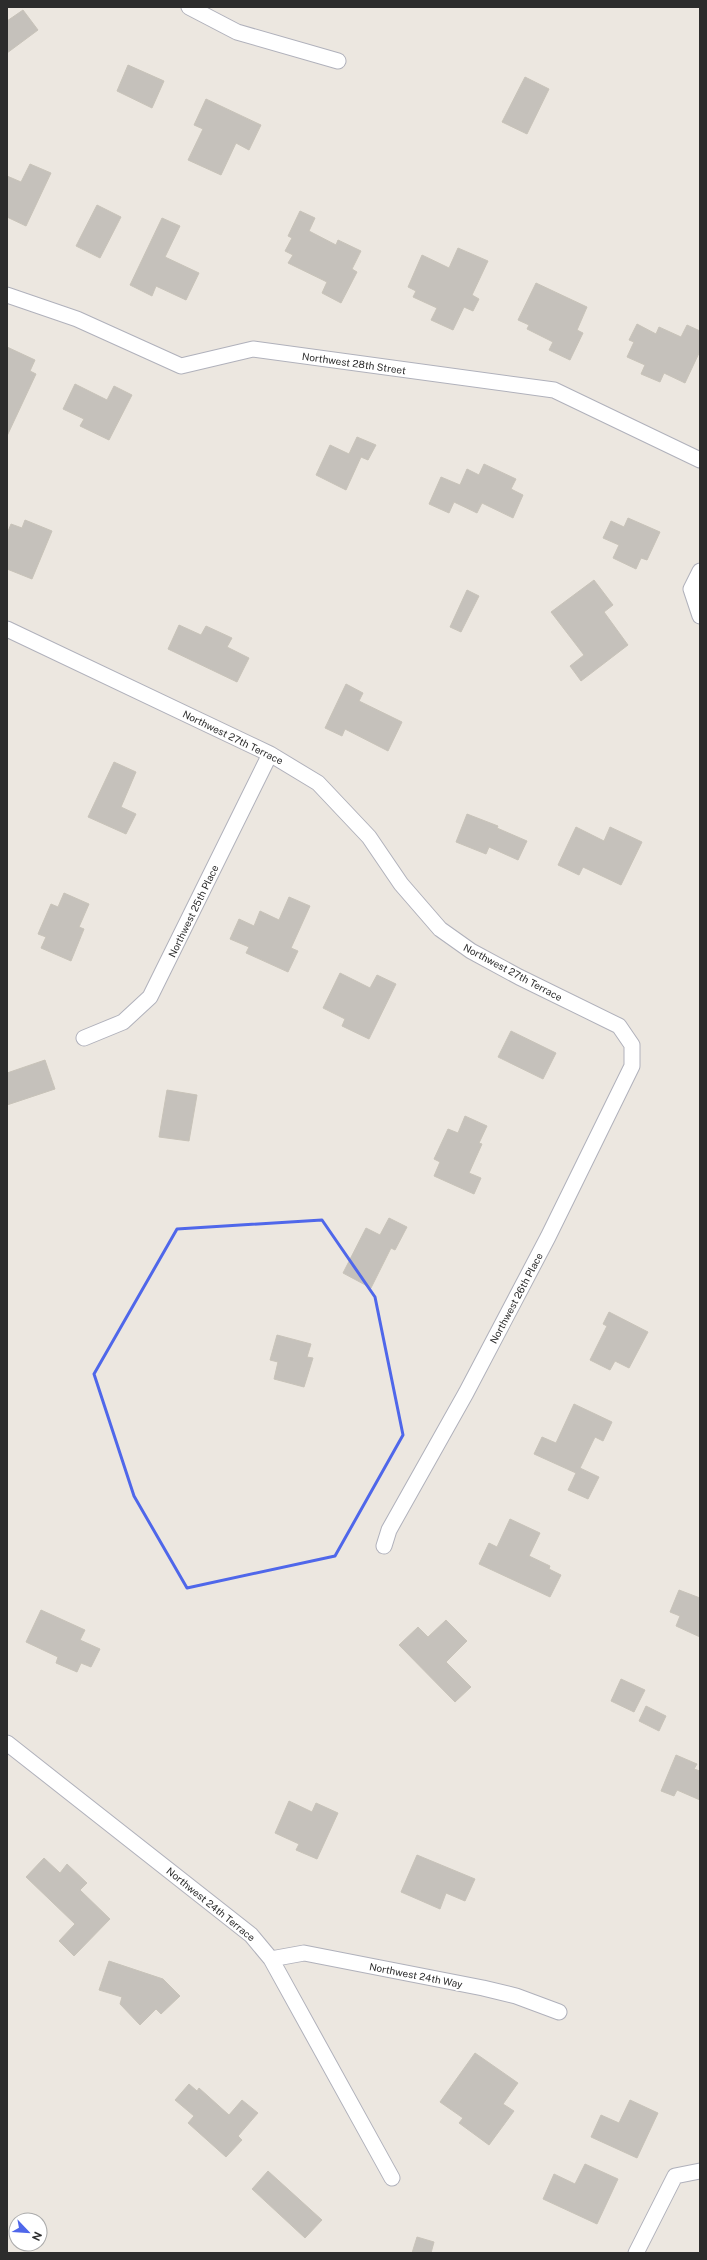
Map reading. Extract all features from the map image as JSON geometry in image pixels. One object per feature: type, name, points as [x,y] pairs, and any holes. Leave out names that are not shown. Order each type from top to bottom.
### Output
[{"type":"street","points":[[189,7],[237,32],[338,61]]},
{"type":"street","name":"Northwest 28th Street","points":[[7,295],[77,318],[181,366],[253,349],[554,390],[700,460]]},
{"type":"street","points":[[700,571],[691,590],[700,616]]},
{"type":"street","name":"Northwest 27th Terrace","points":[[7,629],[270,754],[318,783],[369,837],[401,884],[440,929],[471,951],[519,977],[586,1011],[609,1019],[619,1026],[632,1045]]},
{"type":"street","name":"Northwest 25th Place","points":[[84,1038],[123,1022],[150,997],[270,754]]},
{"type":"street","name":"Northwest 26th Place","points":[[384,1546],[389,1530],[470,1386],[632,1066],[632,1045]]},
{"type":"street","name":"Northwest 24th Terrace","points":[[7,1743],[250,1935],[271,1959],[392,2178]]},
{"type":"street","name":"Northwest 24th Way","points":[[271,1959],[304,1953],[482,1988],[516,1996],[559,2012]]},
{"type":"street","points":[[636,2253],[675,2176],[700,2171]]},
{"type":"highlighted area","points":[[322,1220],[375,1297],[403,1435],[335,1556],[187,1588],[134,1496],[94,1374],[177,1229]]},
{"type":"building","points":[[23,10],[38,30],[7,53],[7,21]]},
{"type":"building","points":[[128,65],[164,81],[152,108],[117,91]]},
{"type":"building","points":[[525,77],[549,89],[527,134],[502,122]]},
{"type":"building","points":[[206,99],[261,125],[249,150],[236,143],[221,175],[188,160],[203,129],[194,125]]},
{"type":"building","points":[[30,164],[51,173],[26,226],[7,217],[7,176],[21,182]]},
{"type":"building","points":[[97,205],[121,217],[100,258],[76,246]]},
{"type":"building","points":[[300,211],[315,218],[309,231],[336,245],[338,240],[361,251],[352,269],[357,272],[341,303],[322,293],[327,282],[288,263],[293,255],[285,251],[292,238],[288,236]]},
{"type":"building","points":[[162,218],[180,226],[165,257],[199,273],[186,300],[156,286],[152,296],[130,285]]},
{"type":"building","points":[[458,248],[488,261],[472,295],[479,299],[473,311],[464,307],[453,330],[431,320],[437,308],[413,297],[416,291],[408,287],[422,255],[449,268]]},
{"type":"building","points":[[536,283],[587,307],[577,330],[583,333],[570,360],[549,350],[553,342],[527,329],[529,325],[518,320]]},
{"type":"building","points":[[637,324],[656,334],[659,327],[681,337],[687,325],[700,331],[700,351],[685,383],[664,373],[660,382],[641,374],[645,365],[627,357],[634,342],[629,340]]},
{"type":"building","points":[[7,347],[35,360],[30,371],[36,374],[7,436]]},
{"type":"building","points":[[75,384],[107,400],[114,386],[132,395],[109,440],[80,426],[84,419],[63,409]]},
{"type":"building","points":[[357,437],[376,445],[368,460],[361,457],[346,490],[316,475],[330,445],[349,454]]},
{"type":"building","points":[[484,464],[516,479],[511,489],[523,495],[513,518],[482,503],[477,513],[454,502],[449,513],[429,504],[441,477],[460,485],[467,469],[479,475]]},
{"type":"building","points":[[628,518],[660,532],[647,560],[641,558],[636,569],[613,558],[619,545],[603,538],[611,521],[624,527]]},
{"type":"building","points":[[25,520],[52,531],[32,579],[7,569],[7,534],[11,524],[22,528]]},
{"type":"building","points":[[594,580],[613,605],[604,612],[628,645],[581,681],[570,666],[584,655],[551,612]]},
{"type":"building","points":[[467,590],[479,596],[461,632],[450,627]]},
{"type":"building","points":[[179,625],[201,635],[206,626],[232,638],[227,647],[249,658],[237,682],[168,649]]},
{"type":"building","points":[[346,684],[363,693],[359,701],[402,722],[388,751],[345,729],[342,736],[325,728]]},
{"type":"building","points":[[114,762],[136,772],[121,807],[136,814],[126,834],[88,817]]},
{"type":"building","points":[[467,814],[498,826],[497,828],[527,841],[518,860],[489,847],[486,854],[456,842]]},
{"type":"building","points":[[576,827],[604,841],[610,827],[642,842],[621,885],[583,867],[579,875],[558,865]]},
{"type":"building","points":[[64,893],[89,904],[79,927],[84,929],[71,961],[41,948],[46,937],[38,934],[51,904],[58,907]]},
{"type":"building","points":[[289,897],[310,906],[291,948],[298,951],[288,972],[246,953],[249,947],[230,939],[239,919],[254,926],[260,911],[279,920]]},
{"type":"building","points":[[340,973],[370,988],[377,975],[396,984],[369,1039],[342,1026],[345,1019],[323,1008]]},
{"type":"building","points":[[511,1031],[556,1053],[543,1079],[498,1057]]},
{"type":"building","points":[[45,1060],[55,1089],[7,1105],[7,1073]]},
{"type":"building","points":[[167,1090],[197,1095],[189,1141],[159,1137]]},
{"type":"building","points":[[465,1116],[487,1126],[479,1143],[482,1144],[469,1173],[481,1178],[474,1194],[434,1176],[440,1162],[434,1159],[448,1129],[458,1133]]},
{"type":"building","points":[[389,1218],[407,1227],[395,1250],[391,1248],[371,1288],[343,1273],[366,1228],[380,1235]]},
{"type":"building","points":[[609,1312],[648,1332],[629,1368],[615,1361],[610,1370],[590,1360],[607,1326],[603,1324]]},
{"type":"building","points":[[277,1335],[311,1344],[307,1357],[313,1358],[304,1387],[274,1379],[278,1362],[270,1360]]},
{"type":"building","points":[[574,1404],[612,1422],[603,1441],[595,1437],[580,1468],[599,1477],[588,1499],[568,1490],[576,1473],[534,1454],[542,1437],[556,1443]]},
{"type":"building","points":[[510,1519],[540,1533],[529,1556],[550,1566],[549,1569],[561,1575],[550,1597],[479,1564],[489,1543],[497,1547]]},
{"type":"building","points":[[679,1590],[700,1598],[700,1637],[676,1626],[680,1616],[670,1612]]},
{"type":"building","points":[[41,1610],[85,1630],[80,1640],[100,1649],[91,1667],[81,1663],[77,1672],[56,1663],[58,1657],[26,1642]]},
{"type":"building","points":[[446,1620],[467,1641],[446,1662],[471,1687],[455,1702],[399,1645],[418,1627],[428,1637]]},
{"type":"building","points":[[621,1679],[645,1690],[634,1712],[611,1701]]},
{"type":"building","points":[[646,1706],[666,1716],[659,1731],[639,1721]]},
{"type":"building","points":[[676,1755],[697,1764],[694,1769],[700,1771],[700,1800],[677,1790],[674,1796],[661,1791]]},
{"type":"building","points":[[289,1801],[312,1812],[316,1803],[338,1813],[317,1859],[296,1850],[299,1844],[275,1833]]},
{"type":"building","points":[[417,1855],[475,1879],[465,1901],[446,1893],[440,1909],[401,1892]]},
{"type":"building","points":[[44,1858],[60,1873],[67,1864],[87,1883],[80,1890],[110,1919],[74,1956],[59,1941],[75,1924],[26,1877]]},
{"type":"building","points":[[109,1961],[163,1979],[180,1996],[161,2014],[156,2009],[140,2025],[120,2004],[122,1997],[99,1990]]},
{"type":"building","points":[[475,2053],[518,2083],[503,2104],[514,2111],[489,2145],[459,2123],[463,2118],[440,2102]]},
{"type":"building","points":[[189,2084],[197,2091],[199,2088],[229,2115],[242,2100],[258,2113],[238,2136],[242,2140],[226,2157],[188,2123],[194,2116],[175,2100]]},
{"type":"building","points":[[630,2100],[658,2113],[637,2158],[591,2137],[601,2115],[619,2123]]},
{"type":"building","points":[[585,2164],[618,2179],[597,2224],[543,2199],[554,2174],[575,2184]]},
{"type":"building","points":[[268,2171],[322,2220],[305,2238],[252,2189]]},
{"type":"building","points":[[417,2237],[434,2242],[431,2253],[412,2253]]}]
